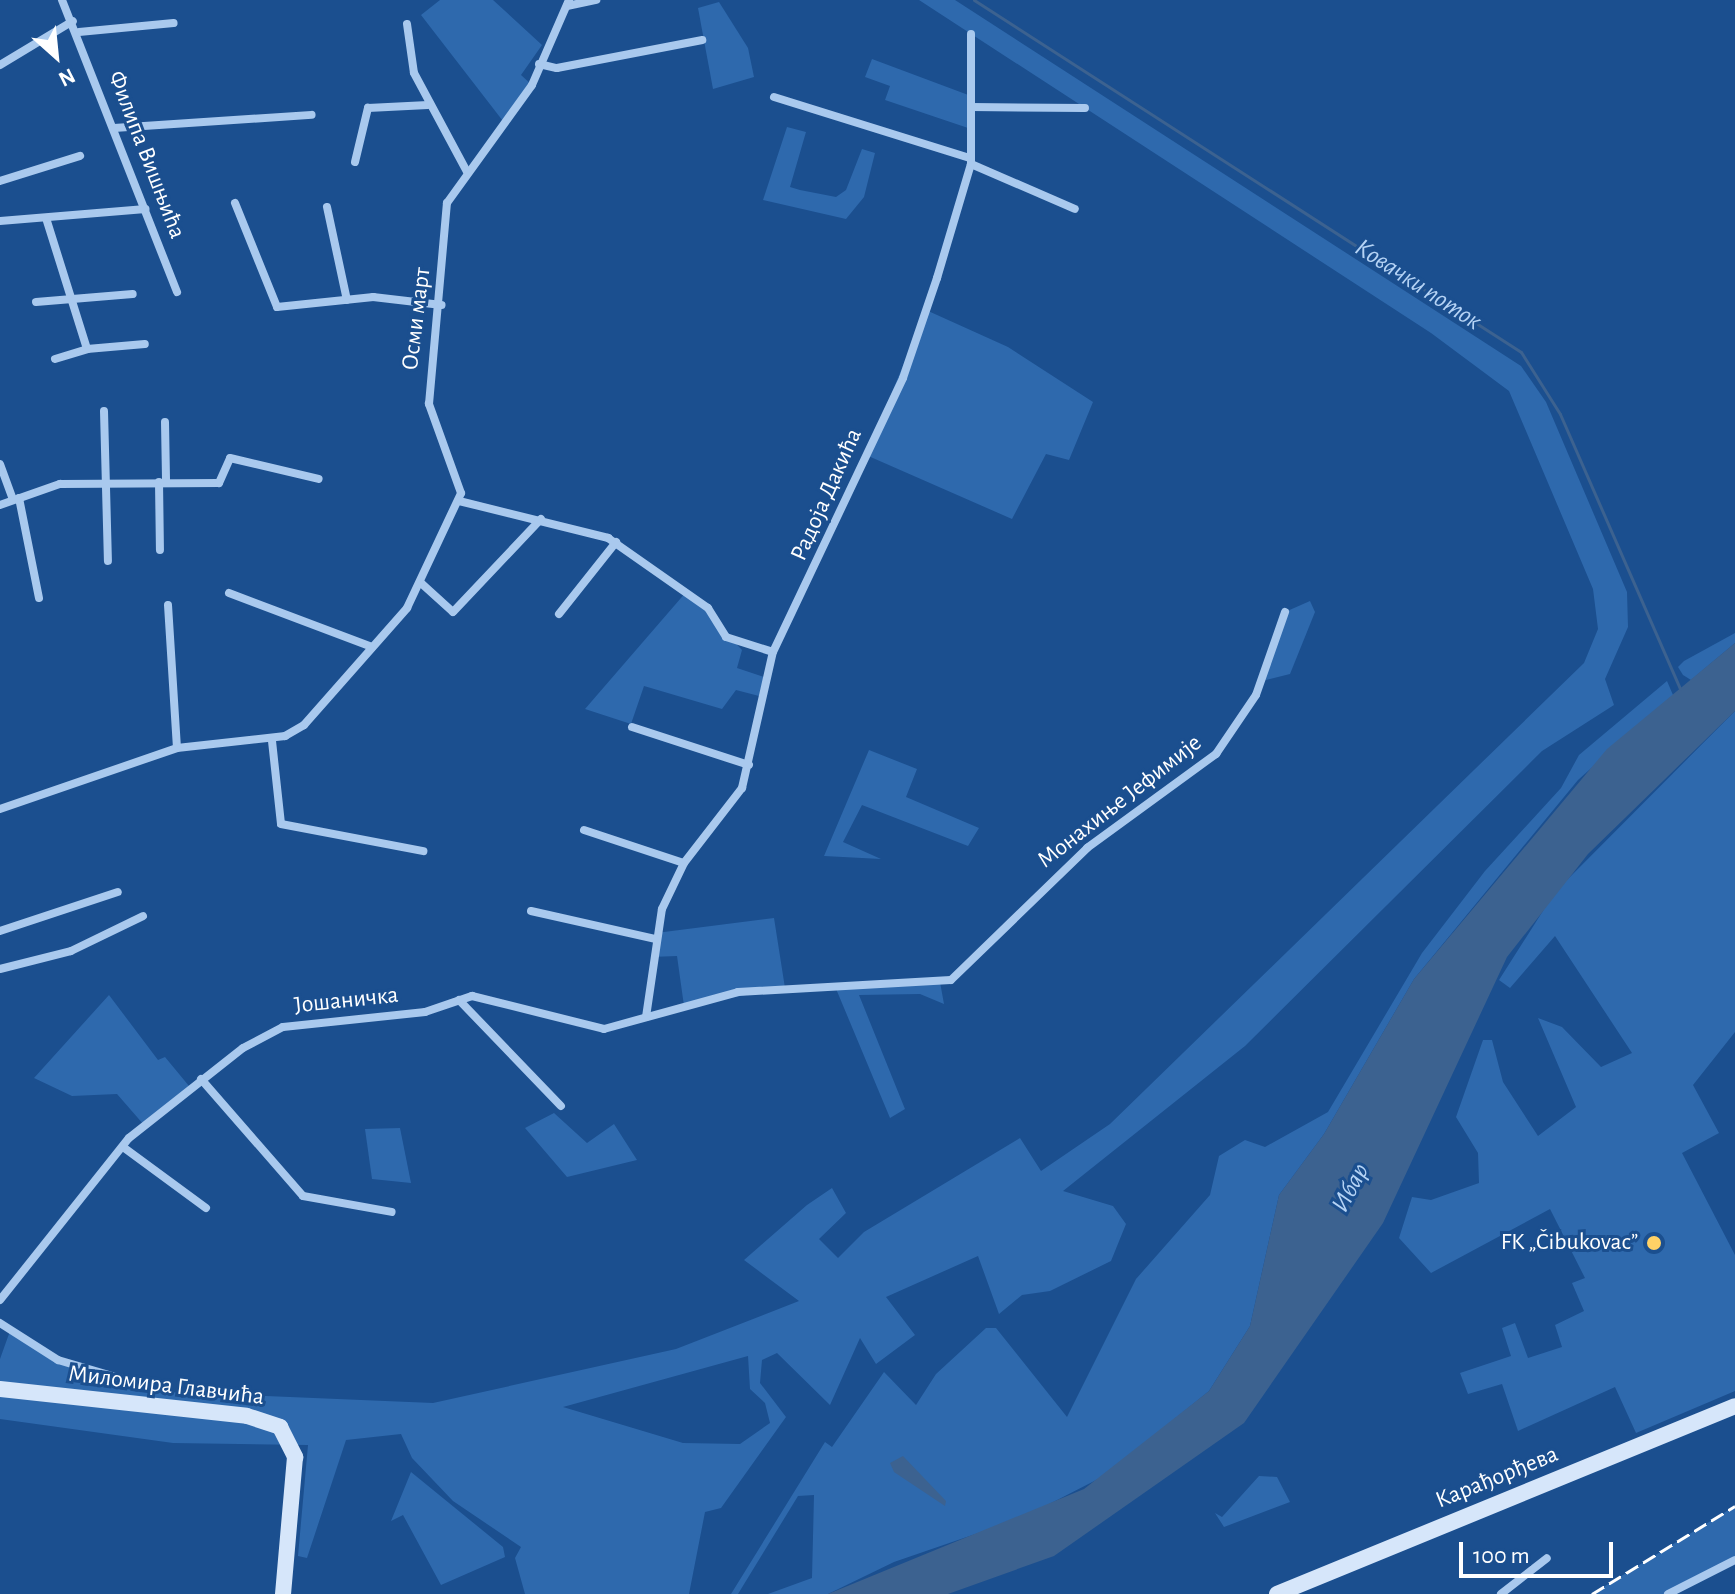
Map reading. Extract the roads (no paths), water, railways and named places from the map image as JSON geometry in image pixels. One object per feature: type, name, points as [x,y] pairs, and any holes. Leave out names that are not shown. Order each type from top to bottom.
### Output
[{"type":"street","name":"Филипа Вишњића","points":[[62,0],[79,32],[177,292]]},
{"type":"street","points":[[568,3],[596,0]]},
{"type":"street","name":"Осми март","points":[[459,501],[460,474],[429,404],[429,361],[442,305],[447,203],[467,172],[516,111],[568,3]]},
{"type":"street","points":[[0,65],[73,21]]},
{"type":"street","points":[[79,32],[174,23]]},
{"type":"street","points":[[407,24],[428,105],[467,172]]},
{"type":"street","name":"Радоја Дакића","points":[[773,652],[903,378],[971,161],[971,34]]},
{"type":"street","points":[[539,64],[557,68],[702,40]]},
{"type":"street","points":[[774,97],[971,161],[1075,209]]},
{"type":"street","points":[[355,162],[368,108],[428,105]]},
{"type":"street","points":[[971,107],[1085,108]]},
{"type":"street","points":[[114,128],[312,115]]},
{"type":"street","points":[[0,181],[80,156]]},
{"type":"street","points":[[235,203],[277,307],[347,300],[442,305]]},
{"type":"street","points":[[327,207],[347,300]]},
{"type":"street","points":[[0,221],[146,209]]},
{"type":"street","points":[[46,218],[87,349]]},
{"type":"street","points":[[36,302],[133,294]]},
{"type":"street","points":[[55,359],[87,349],[145,344]]},
{"type":"street","points":[[104,411],[108,561]]},
{"type":"street","points":[[160,550],[165,422]]},
{"type":"street","points":[[0,505],[52,485],[219,483],[230,458],[319,479]]},
{"type":"street","points":[[0,464],[16,499],[39,598]]},
{"type":"street","points":[[0,809],[177,748],[272,741],[304,725],[372,647],[421,583],[459,501],[541,519],[616,542],[708,608],[726,637],[773,652],[742,788],[684,863],[655,939],[646,1017]]},
{"type":"street","points":[[421,583],[453,612],[541,519]]},
{"type":"street","points":[[559,614],[616,542]]},
{"type":"street","points":[[229,593],[372,647]]},
{"type":"street","points":[[168,605],[177,748]]},
{"type":"street","name":"Монахиње Јефимије","points":[[646,1017],[738,992],[951,980],[1087,848],[1216,754],[1256,695],[1285,612]]},
{"type":"street","points":[[632,727],[749,765]]},
{"type":"street","points":[[272,741],[281,824],[423,851]]},
{"type":"street","points":[[584,830],[684,863]]},
{"type":"street","points":[[0,931],[118,892]]},
{"type":"street","points":[[531,911],[655,939]]},
{"type":"street","points":[[0,969],[71,951],[143,916]]},
{"type":"street","points":[[459,1000],[561,1106]]},
{"type":"street","name":"Јошаничка","points":[[0,1300],[123,1147],[201,1079],[283,1027],[425,1012],[459,1000],[503,1000],[604,1029],[646,1017]]},
{"type":"street","points":[[201,1079],[303,1196],[392,1212]]},
{"type":"street","points":[[123,1147],[206,1208]]},
{"type":"street","points":[[0,1323],[58,1360],[126,1380]]},
{"type":"street","name":"Миломира Главчића","points":[[0,1389],[266,1420],[287,1434],[295,1469],[283,1594]]},
{"type":"street","name":"Карађорђева","points":[[1277,1594],[1302,1589],[1735,1406]]},
{"type":"street","points":[[1501,1594],[1547,1558]]},
{"type":"street","points":[[1668,1594],[1683,1591],[1735,1560]]},
{"type":"water","name":"Ибар","points":[[1735,643],[1735,711],[1588,854],[1507,957],[1383,1223],[1244,1423],[1054,1556],[948,1594],[828,1594],[1084,1489],[1209,1391],[1250,1326],[1279,1195],[1324,1134],[1414,979],[1607,749]]},
{"type":"water","points":[[903,1456],[946,1501],[945,1506],[894,1472],[890,1463]]},
{"type":"waterway","name":"Ковачки поток","points":[[974,0],[1521,352],[1560,414],[1680,689]]},
{"type":"railway","points":[[1592,1594],[1735,1506]]},
{"type":"place","name":"FK „Čibukovac”","points":[[1654,1243]]}]
